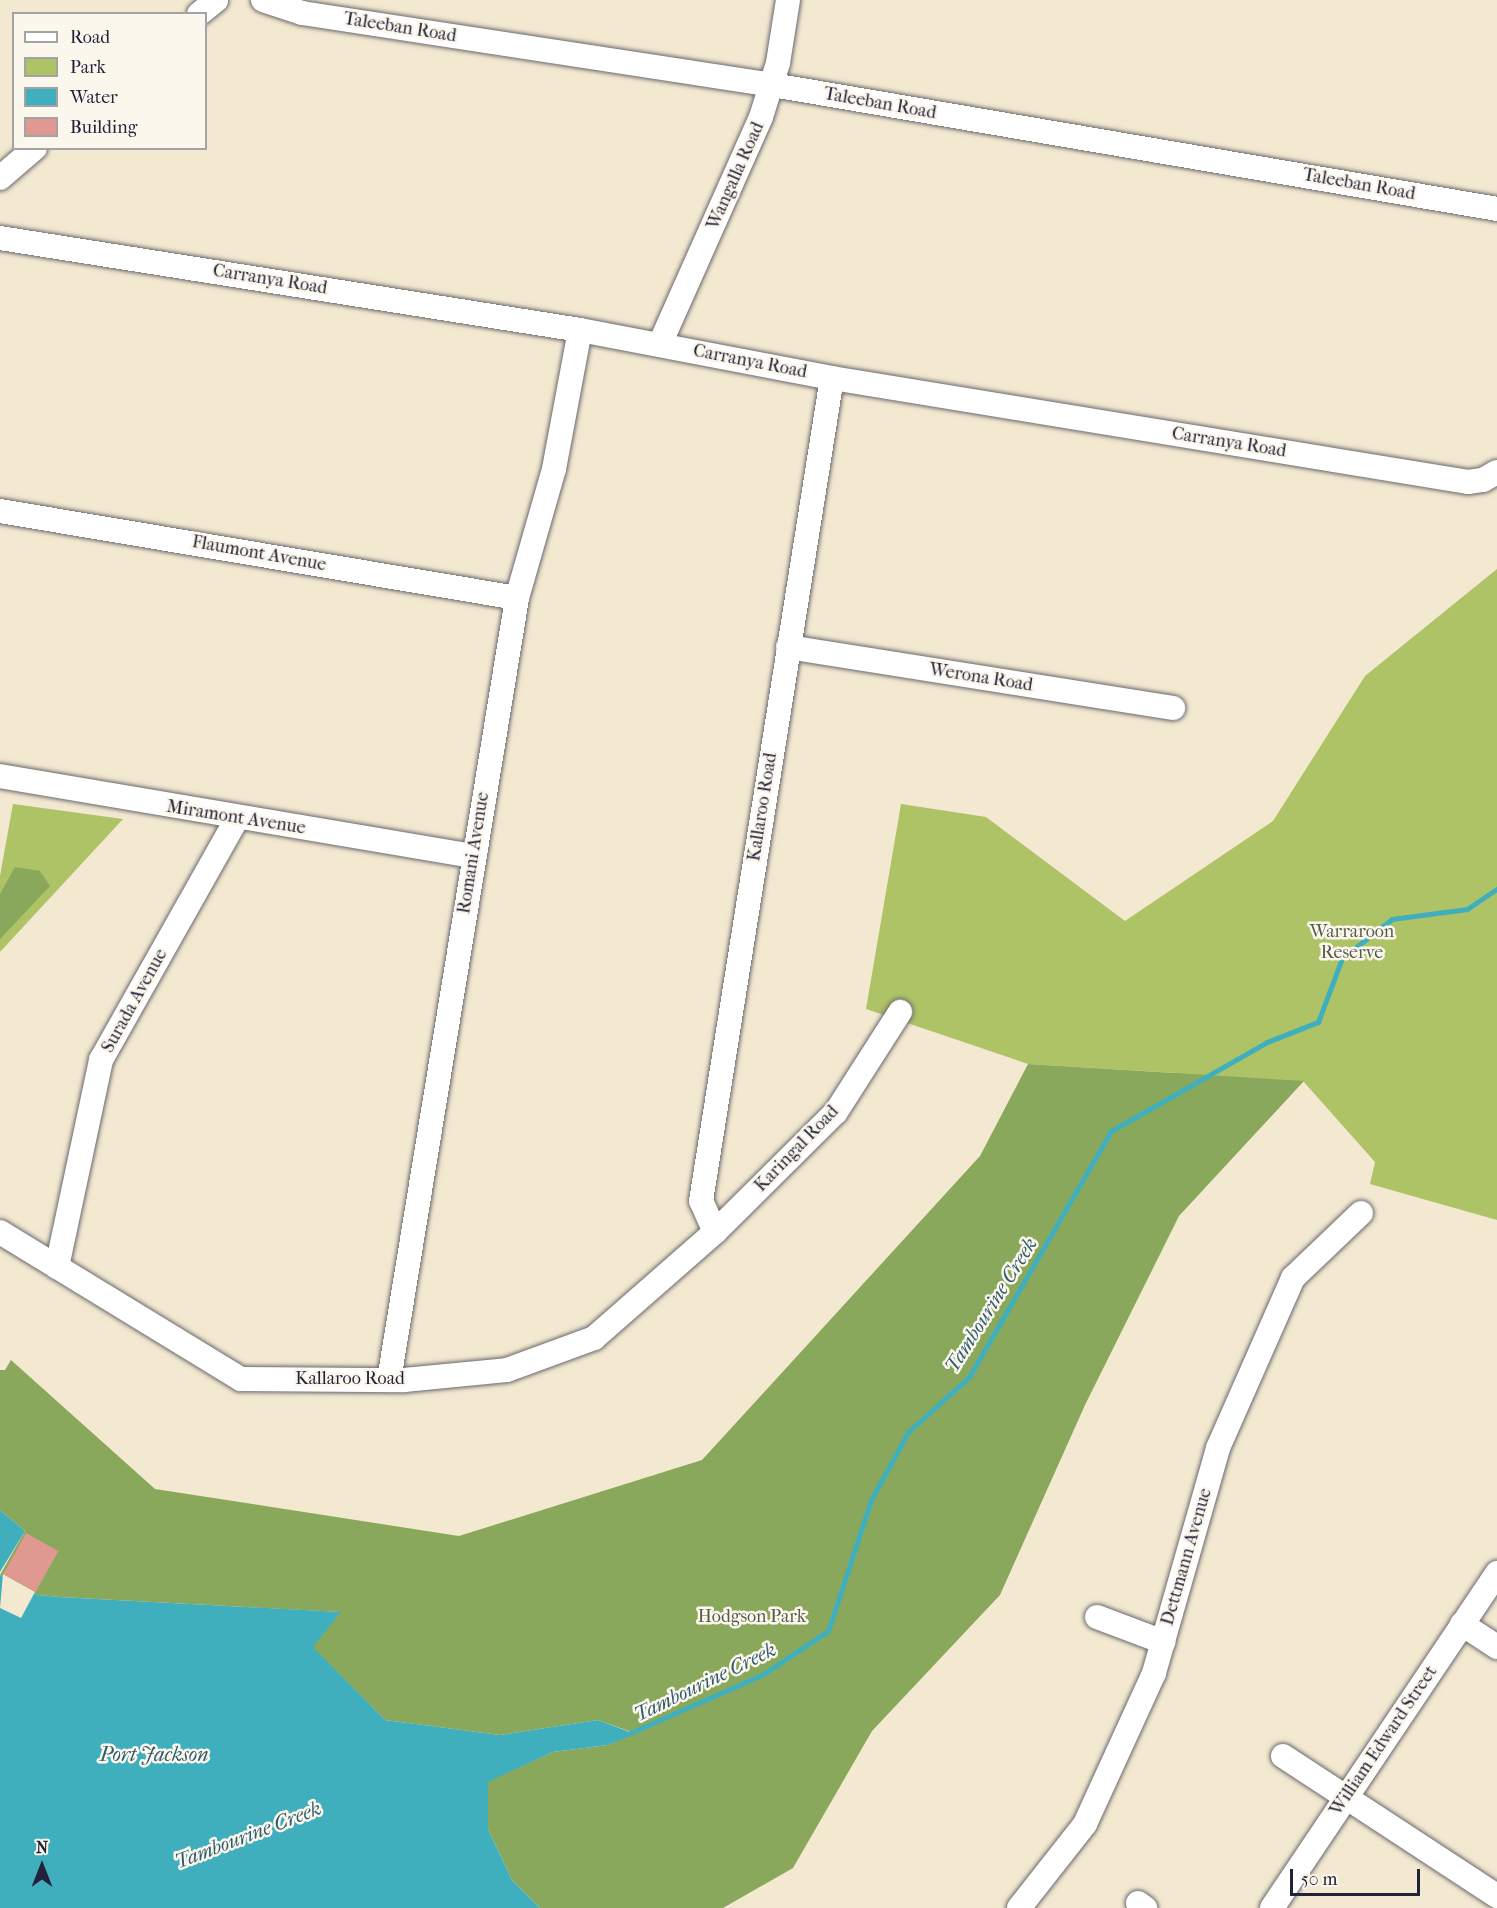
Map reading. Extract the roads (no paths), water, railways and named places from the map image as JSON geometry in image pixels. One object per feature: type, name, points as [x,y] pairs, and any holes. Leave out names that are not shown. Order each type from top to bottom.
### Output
[{"type":"street","points":[[201,12],[216,0]]},
{"type":"street","name":"Taleeban Road","points":[[263,0],[302,12],[772,85],[1497,209]]},
{"type":"street","name":"Wangalla Road","points":[[660,344],[751,143],[772,85],[788,0]]},
{"type":"street","points":[[0,178],[33,150]]},
{"type":"street","name":"Carranya Road","points":[[0,238],[580,330],[832,378],[1468,482],[1483,480],[1497,472]]},
{"type":"street","name":"Romani Avenue","points":[[389,1380],[517,598],[555,469],[580,330]]},
{"type":"street","name":"Kallaroo Road","points":[[0,1232],[241,1379],[389,1380],[507,1370],[580,1345],[604,1330],[707,1239],[701,1201],[832,378]]},
{"type":"street","name":"Flaumont Avenue","points":[[0,511],[517,598]]},
{"type":"street","name":"Werona Road","points":[[788,647],[1173,708]]},
{"type":"street","name":"Miramont Avenue","points":[[0,776],[237,819],[473,856]]},
{"type":"street","name":"Surada Avenue","points":[[57,1267],[101,1060],[237,819]]},
{"type":"street","name":"Karingal Road","points":[[707,1239],[836,1112],[900,1012]]},
{"type":"street","name":"Dettmann Avenue","points":[[1019,1908],[1085,1824],[1154,1673],[1218,1448],[1293,1278],[1361,1213]]},
{"type":"street","name":"William Edward Street","points":[[1272,1908],[1497,1574]]},
{"type":"street","points":[[1097,1617],[1163,1642]]},
{"type":"street","points":[[1462,1624],[1497,1647]]},
{"type":"street","points":[[1283,1756],[1497,1896]]},
{"type":"water","points":[[0,1510],[25,1531],[0,1572]]},
{"type":"water","name":"Port Jackson","points":[[0,1575],[38,1595],[341,1612],[313,1647],[385,1720],[500,1735],[598,1720],[635,1734],[608,1745],[553,1752],[488,1782],[488,1829],[512,1880],[540,1908],[0,1908]]},
{"type":"waterway","name":"Tambourine Creek","points":[[628,1734],[762,1675],[828,1631],[871,1500],[908,1432],[969,1377],[1111,1131],[1267,1042],[1318,1022],[1342,958],[1392,919],[1467,909],[1497,889]]},
{"type":"park label","name":"Warraroon Reserve","points":[[1352,943]]},
{"type":"park label","name":"Hodgson Park","points":[[752,1617]]}]
